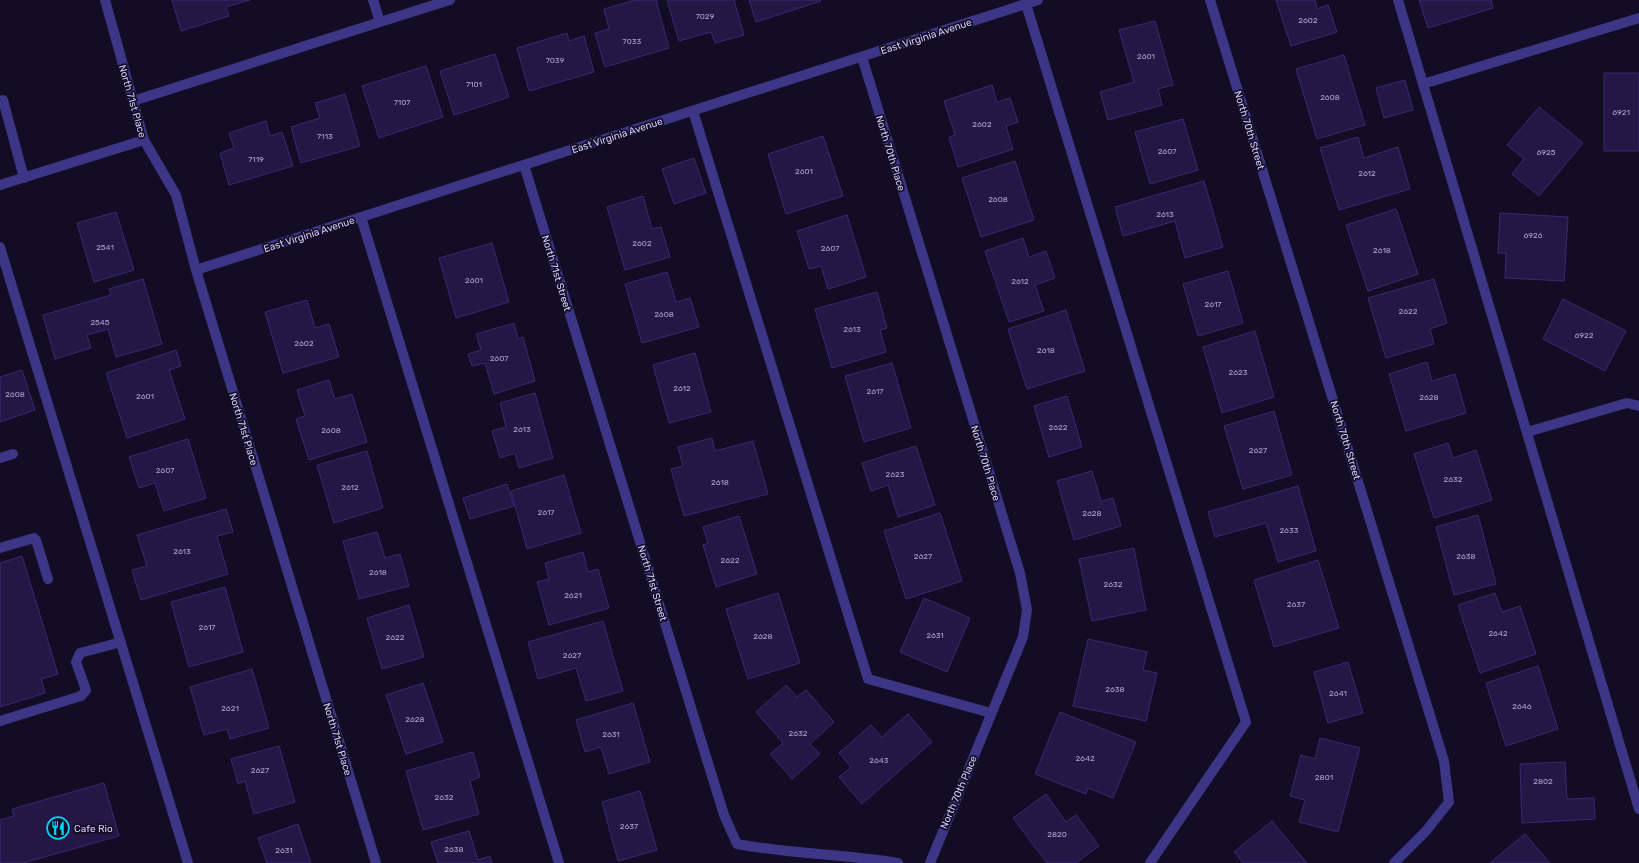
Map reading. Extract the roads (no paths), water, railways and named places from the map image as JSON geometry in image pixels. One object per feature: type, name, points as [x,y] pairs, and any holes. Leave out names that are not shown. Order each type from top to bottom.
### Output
[{"type":"street","name":"North 71st Place","points":[[105,0],[144,140],[176,195],[196,270],[376,863]]},
{"type":"street","points":[[373,0],[380,22]]},
{"type":"street","points":[[132,101],[450,0]]},
{"type":"street","name":"East Virginia Avenue","points":[[196,270],[1038,0]]},
{"type":"street","name":"North 70th Street","points":[[1210,0],[1444,760],[1449,802],[1426,831],[1394,863]]},
{"type":"street","points":[[1398,0],[1639,809]]},
{"type":"street","points":[[1026,4],[1246,722],[1150,863]]},
{"type":"street","points":[[1423,84],[1639,18]]},
{"type":"street","name":"North 70th Place","points":[[862,57],[1020,573],[1027,610],[1023,637],[930,863]]},
{"type":"street","points":[[3,100],[24,178]]},
{"type":"street","points":[[693,111],[868,679],[991,714]]},
{"type":"street","points":[[0,185],[144,140]]},
{"type":"street","name":"North 71st Street","points":[[524,165],[722,807],[737,844],[767,850],[877,859],[898,863]]},
{"type":"street","points":[[361,217],[558,863]]},
{"type":"street","points":[[0,247],[188,863]]},
{"type":"street","points":[[1527,432],[1627,403],[1639,406]]},
{"type":"street","points":[[0,458],[13,454]]},
{"type":"street","points":[[0,548],[34,538],[36,540],[48,579]]},
{"type":"street","points":[[0,721],[81,696],[86,690],[76,662],[80,653],[121,642]]},
{"type":"place","name":"Cafe Rio","points":[[58,828]]}]
